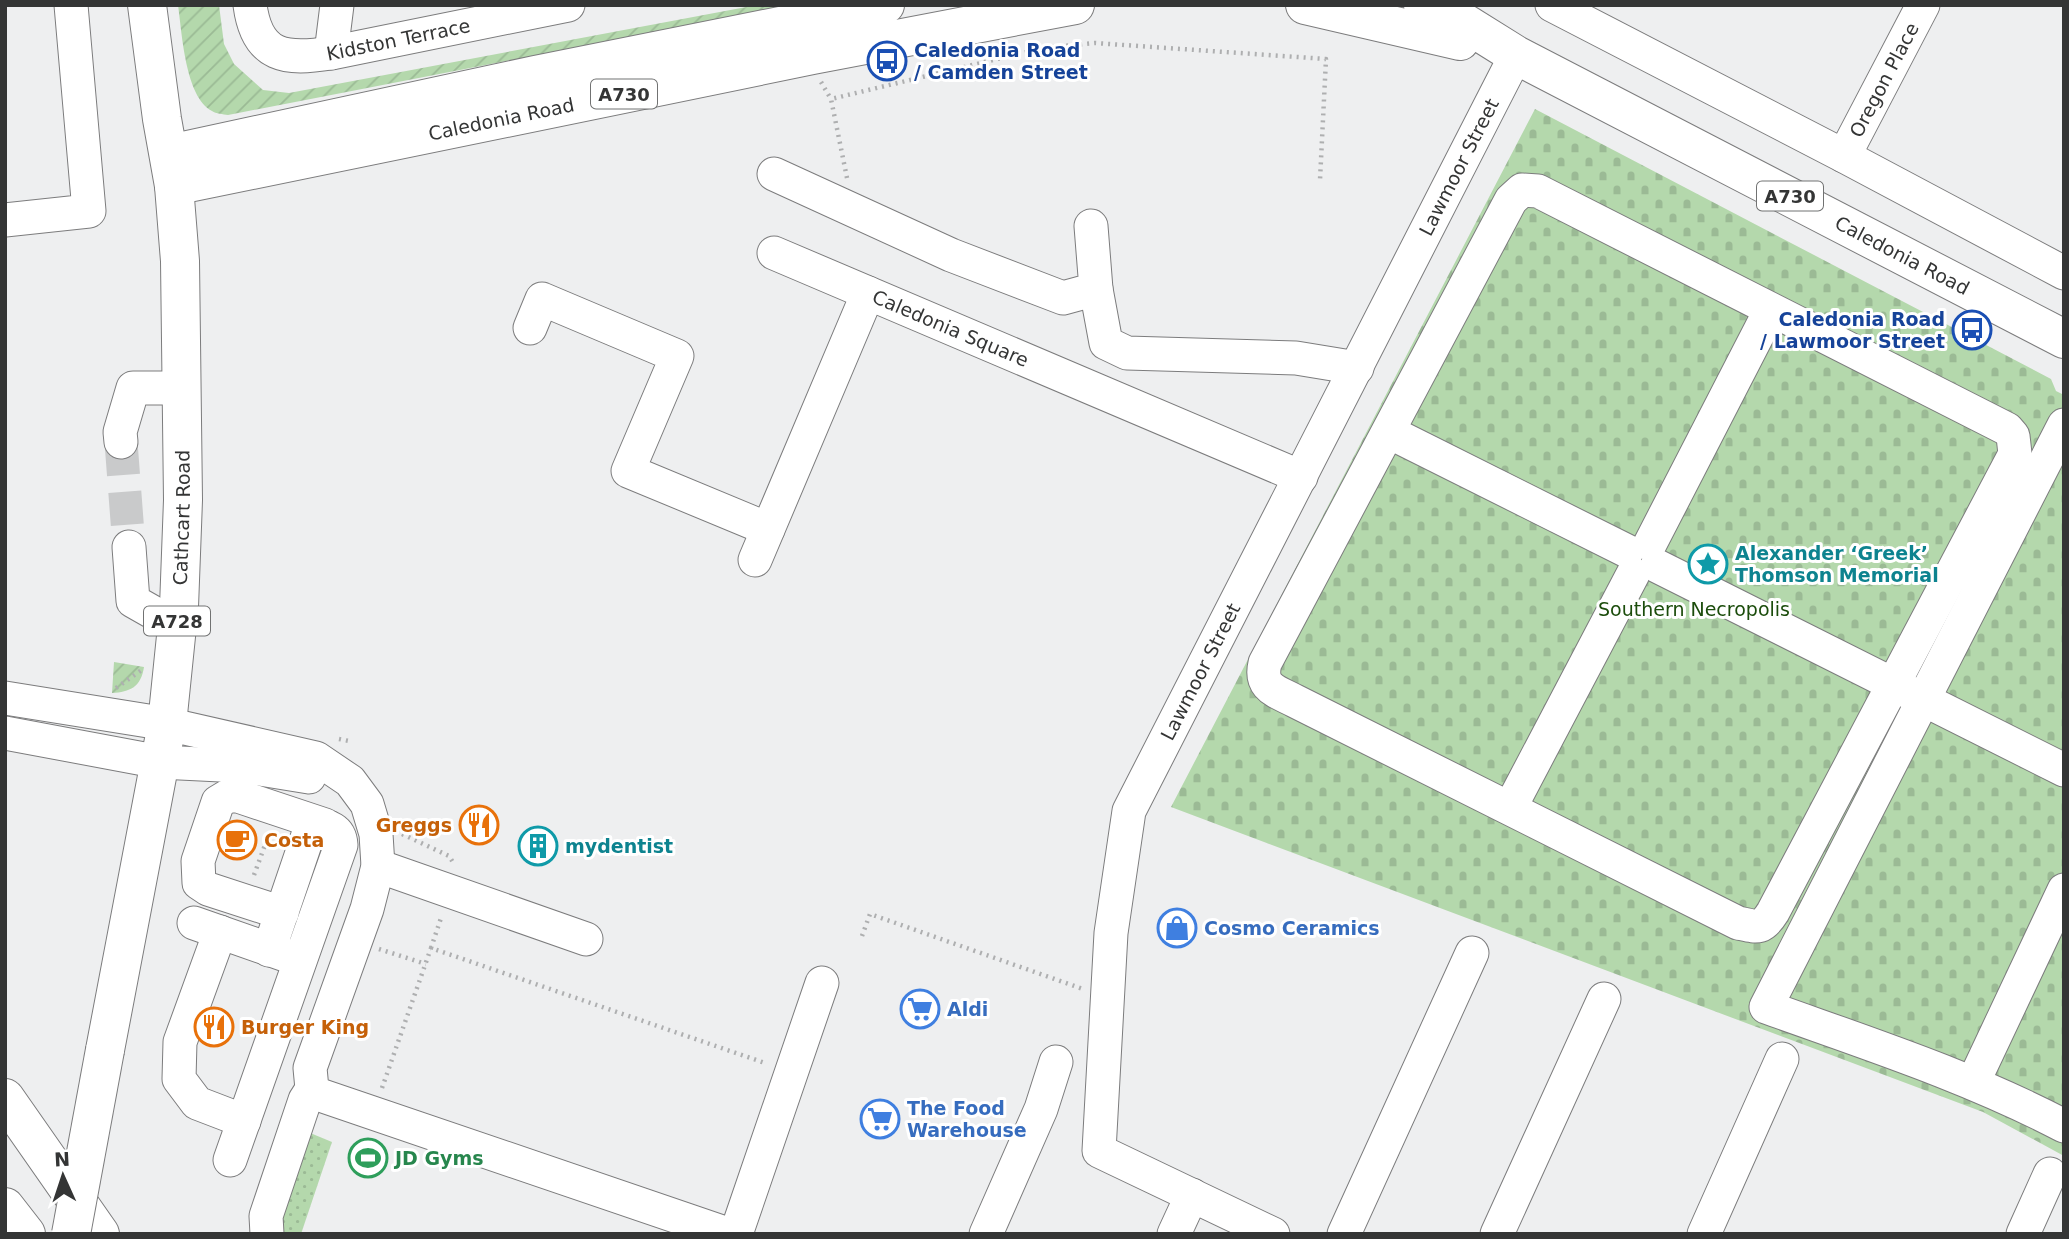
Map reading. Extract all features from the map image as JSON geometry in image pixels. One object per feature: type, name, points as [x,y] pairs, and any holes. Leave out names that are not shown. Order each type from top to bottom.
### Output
[{"type":"main road","name":"Cathcart Road","points":[[71,1234],[167,724],[177,626],[183,500],[180,261],[172,170],[147,5]]},
{"type":"main road","name":"Caledonia Road","points":[[172,170],[522,78],[885,5]]},
{"type":"main road","name":"Caledonia Road","points":[[172,170],[800,58],[1075,5]]},
{"type":"main road","name":"Caledonia Road","points":[[1305,5],[1516,55]]},
{"type":"main road","name":"Caledonia Road","points":[[1423,5],[1460,20],[1516,55],[2064,338]]},
{"type":"main road","points":[[5,1098],[100,1234]]},
{"type":"main road","points":[[5,1207],[26,1234]]},
{"type":"street","points":[[5,220],[89,211],[72,5]]},
{"type":"street","name":"Kidston Terrace","points":[[250,5],[254,26],[262,39],[270,48],[296,58],[331,53],[476,14],[568,5]]},
{"type":"street","points":[[331,53],[337,5]]},
{"type":"street","points":[[1552,5],[2064,273]]},
{"type":"street","name":"Oregon Place","points":[[1844,156],[1923,5]]},
{"type":"street","name":"Lawmoor Street","points":[[1273,1234],[1099,1152],[1111,933],[1129,811],[1516,55]]},
{"type":"street","points":[[774,174],[951,255],[1063,298],[1096,289]]},
{"type":"street","points":[[1522,190],[1538,191],[1770,311],[2007,429],[2015,444],[2015,454],[1766,923],[1758,927],[1738,923],[1283,695],[1264,682],[1262,674],[1265,663],[1511,201],[1522,190]]},
{"type":"street","points":[[1091,226],[1096,289],[1106,343],[1128,353],[1296,358],[1357,368]]},
{"type":"street","points":[[775,253],[869,293]]},
{"type":"street","name":"Caledonia Square","points":[[755,560],[869,293],[1301,477]]},
{"type":"street","points":[[530,328],[542,299],[677,356],[628,471],[768,529]]},
{"type":"street","points":[[1510,807],[1770,311]]},
{"type":"street","points":[[121,442],[120,432],[133,388],[182,388]]},
{"type":"street","points":[[2064,425],[1766,1007],[1973,1083],[2064,1126]]},
{"type":"street","points":[[1389,432],[2064,770]]},
{"type":"street","points":[[129,547],[133,601],[177,626]]},
{"type":"street","points":[[5,698],[167,724],[317,758],[349,781],[367,804],[376,834],[377,866],[367,909],[310,1068],[312,1088],[305,1100],[266,1216],[267,1234]]},
{"type":"street","points":[[5,733],[160,762],[241,766],[319,779],[349,781]]},
{"type":"street","points":[[230,1160],[341,845],[335,830],[325,825],[238,796],[228,796],[218,802],[198,861],[199,884],[282,913]]},
{"type":"street","points":[[269,950],[308,835],[314,826],[325,825]]},
{"type":"street","points":[[377,866],[586,939]]},
{"type":"street","points":[[1973,1083],[2064,890]]},
{"type":"street","points":[[244,1121],[197,1103],[179,1079],[180,1042],[207,927],[342,975]]},
{"type":"street","points":[[1344,1234],[1472,953]]},
{"type":"street","points":[[736,1234],[822,983]]},
{"type":"street","points":[[1496,1234],[1604,999]]},
{"type":"street","points":[[1704,1234],[1782,1059]]},
{"type":"street","points":[[986,1234],[1041,1109],[1056,1062]]},
{"type":"street","points":[[312,1088],[320,1095],[728,1234]]},
{"type":"street","points":[[2023,1234],[2050,1174]]},
{"type":"street","points":[[1174,1234],[1192,1195]]},
{"type":"path","points":[[831,99],[1044,48],[1095,43],[1326,59],[1320,180]]},
{"type":"path","points":[[818,77],[831,99],[849,184],[868,218]]},
{"type":"path","points":[[123,691],[114,692],[113,689],[143,669],[140,679]]},
{"type":"path","points":[[249,888],[277,810]]},
{"type":"path","points":[[862,936],[870,914],[1074,986]]},
{"type":"path","points":[[374,1112],[431,948],[792,1073]]},
{"type":"green space","points":[[178,5],[219,5],[224,44],[234,64],[263,90],[289,93],[757,5],[795,5],[228,115],[212,111],[203,104],[196,92],[186,63]]},
{"type":"green space","name":"Southern Necropolis","points":[[1535,109],[2051,379],[2056,391],[2064,395],[2064,1156],[1983,1112],[1171,807]]},
{"type":"green space","points":[[114,662],[144,667],[143,674],[134,687],[112,693]]},
{"type":"green space","points":[[303,1130],[332,1142],[301,1234],[279,1234]]},
{"type":"tunnel","points":[[121,442],[129,547]]},
{"type":"place","name":"Caledonia Road / Camden Street","points":[[887,61]]},
{"type":"place","name":"Caledonia Road / Lawmoor Street","points":[[1972,330]]},
{"type":"place","name":"Alexander ‘Greek’ Thomson Memorial","points":[[1708,564]]},
{"type":"place","name":"Greggs","points":[[479,825]]},
{"type":"place","name":"Costa","points":[[237,840]]},
{"type":"place","name":"mydentist","points":[[538,846]]},
{"type":"place","name":"Cosmo Ceramics","points":[[1177,928]]},
{"type":"place","name":"Aldi","points":[[920,1009]]},
{"type":"place","name":"Burger King","points":[[214,1027]]},
{"type":"place","name":"The Food Warehouse","points":[[880,1119]]},
{"type":"place","name":"JD Gyms","points":[[368,1158]]}]
